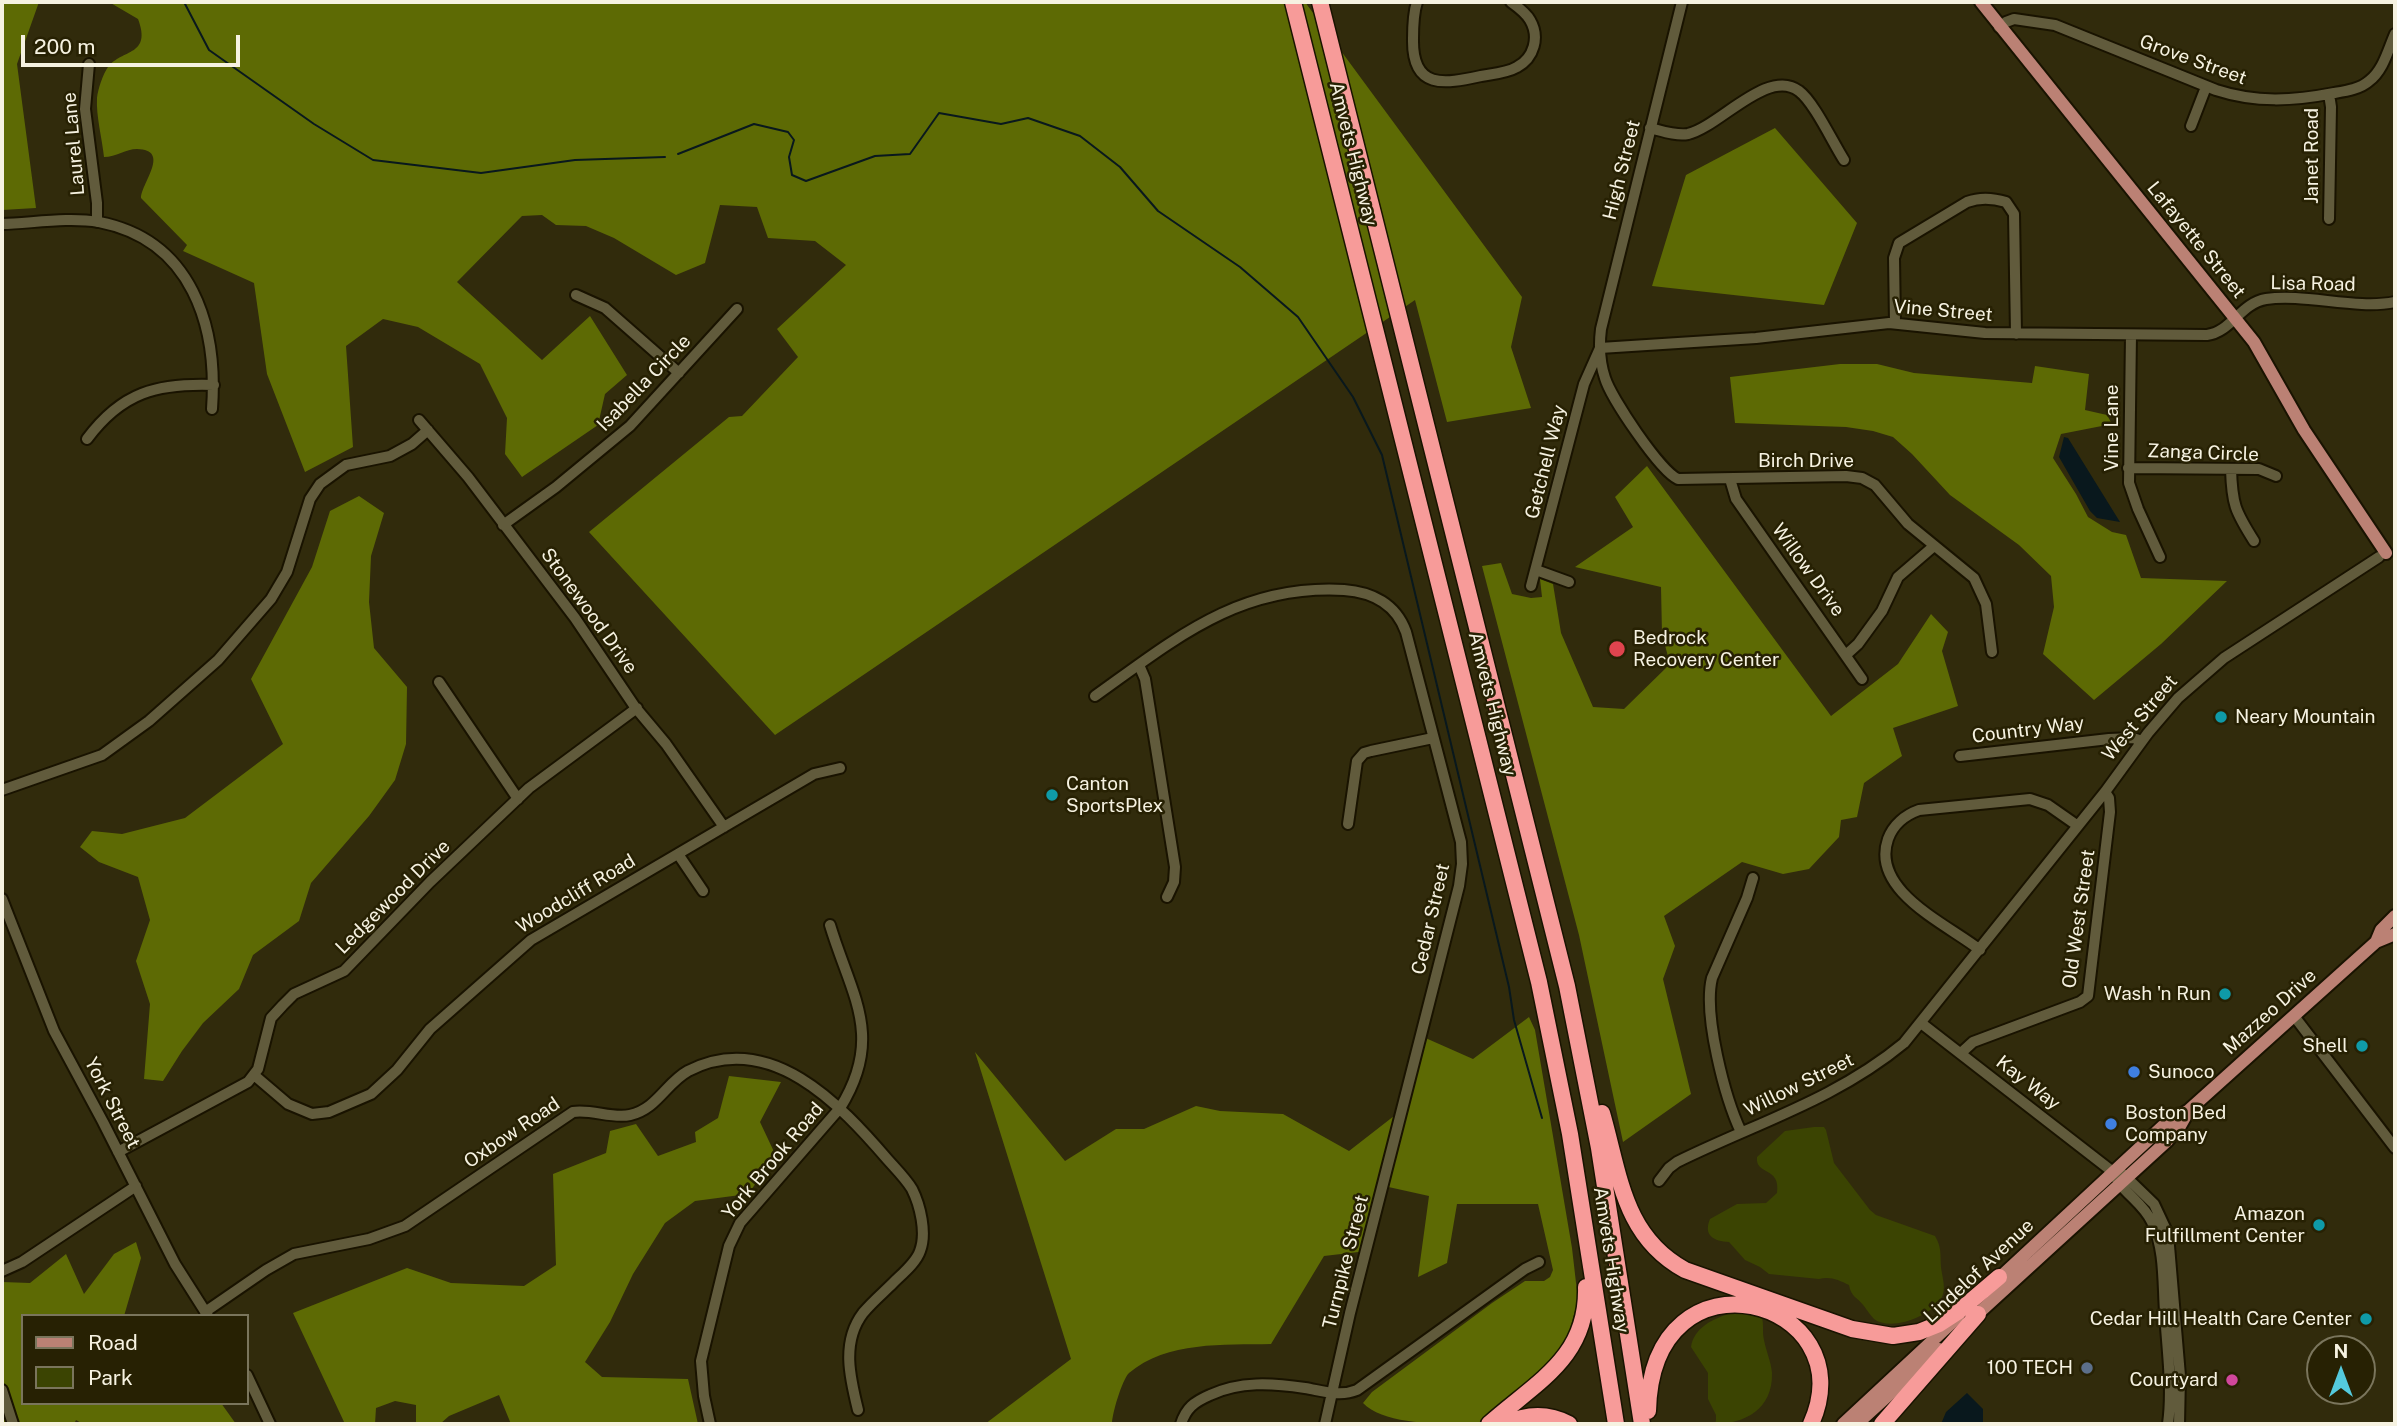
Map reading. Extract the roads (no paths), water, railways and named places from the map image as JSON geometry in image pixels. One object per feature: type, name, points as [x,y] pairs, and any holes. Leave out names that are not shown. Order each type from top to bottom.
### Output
[{"type":"highway","name":"Amvets Highway","points":[[1293,2],[1527,929],[1560,1081],[1616,1424]]},
{"type":"highway","name":"Amvets Highway","points":[[1320,2],[1567,986],[1599,1148],[1645,1424]]},
{"type":"highway","points":[[1567,986],[1630,1212],[1647,1240],[1670,1262],[1695,1274],[1839,1325],[1882,1336],[1908,1334],[1939,1324],[1999,1277]]},
{"type":"highway","points":[[1489,1424],[1557,1367],[1574,1345],[1580,1330],[1586,1308],[1586,1290],[1576,1173]]},
{"type":"highway","points":[[1645,1424],[1650,1378],[1657,1357],[1680,1325],[1701,1311],[1724,1304],[1742,1303],[1764,1308],[1786,1320],[1811,1350],[1820,1388],[1818,1405],[1811,1424]]},
{"type":"highway","points":[[1882,1424],[1978,1314]]},
{"type":"highway","points":[[1506,1424],[1520,1418],[1541,1416],[1569,1424]]},
{"type":"main road","name":"Lafayette Street","points":[[1981,2],[2258,348],[2304,430],[2360,518],[2387,554]]},
{"type":"main road","name":"Mazzeo Drive","points":[[2376,943],[2381,930],[2395,916]]},
{"type":"main road","name":"Mazzeo Drive","points":[[2141,1145],[2173,1118],[2189,1110],[2376,943],[2395,934]]},
{"type":"main road","name":"Mazzeo Drive","points":[[2154,1153],[2176,1131],[2189,1110]]},
{"type":"main road","name":"Lindelof Avenue","points":[[1843,1424],[2141,1145]]},
{"type":"main road","name":"Lindelof Avenue","points":[[1857,1424],[2154,1153]]},
{"type":"street","points":[[1417,2],[1414,11],[1413,47],[1416,64],[1430,79],[1445,83],[1510,70],[1527,60],[1535,42],[1534,27],[1526,14],[1511,2]]},
{"type":"street","name":"High Street","points":[[1601,348],[1602,325],[1682,2]]},
{"type":"street","name":"Grove Street","points":[[1999,27],[2014,19],[2056,25],[2206,87],[2261,100],[2297,99],[2354,89],[2368,82],[2376,74],[2395,34]]},
{"type":"street","name":"Laurel Lane","points":[[89,64],[85,109],[97,222]]},
{"type":"street","points":[[1650,128],[1676,134],[1691,133],[1765,89],[1786,86],[1806,98],[1843,160]]},
{"type":"street","points":[[2191,126],[2206,87]]},
{"type":"street","name":"Janet Road","points":[[2329,94],[2329,219]]},
{"type":"street","points":[[1895,323],[1894,254],[1899,243],[1963,204],[1987,198],[2006,202],[2014,214],[2016,334]]},
{"type":"street","points":[[2,225],[97,222],[124,229],[145,239],[163,253],[193,290],[205,317],[214,366],[212,409]]},
{"type":"street","points":[[576,295],[605,308],[679,373]]},
{"type":"street","name":"Lisa Road","points":[[2235,318],[2252,304],[2266,299],[2382,304],[2395,302]]},
{"type":"street","name":"Isabella Circle","points":[[503,524],[607,447],[630,426],[737,309]]},
{"type":"street","name":"Vine Street","points":[[1601,348],[1768,337],[1895,323],[1974,333],[2212,335],[2235,318]]},
{"type":"street","name":"Vine Lane","points":[[2130,335],[2128,468],[2133,498],[2160,557]]},
{"type":"street","name":"Birch Drive","points":[[1601,348],[1604,376],[1612,394],[1666,472],[1682,480],[1840,476],[1862,478],[1875,485],[1908,524],[1966,570],[1977,582],[1986,604],[1992,652]]},
{"type":"street","name":"Getchell Way","points":[[1531,586],[1582,393],[1601,348]]},
{"type":"street","points":[[87,439],[113,410],[147,391],[173,385],[214,385]]},
{"type":"street","name":"Stonewood Drive","points":[[419,420],[468,477],[575,618],[724,827]]},
{"type":"street","points":[[2,790],[110,750],[149,721],[218,660],[271,599],[287,572],[310,499],[320,484],[346,466],[390,456],[412,444],[428,430]]},
{"type":"street","name":"Zanga Circle","points":[[2128,468],[2259,469],[2276,476]]},
{"type":"street","points":[[2231,469],[2235,510],[2254,541]]},
{"type":"street","name":"Willow Drive","points":[[1730,479],[1736,499],[1862,679]]},
{"type":"street","points":[[1847,654],[1858,644],[1878,616],[1901,574],[1934,546]]},
{"type":"street","name":"West Street","points":[[1992,934],[2105,792],[2141,741],[2178,698],[2218,663],[2387,554]]},
{"type":"street","points":[[1536,570],[1569,582]]},
{"type":"street","name":"Cedar Street","points":[[1139,665],[1217,614],[1279,594],[1309,590],[1356,591],[1381,600],[1399,616],[1406,632],[1461,842],[1462,864],[1458,891],[1403,1109]]},
{"type":"street","points":[[1095,696],[1139,665],[1145,680],[1175,867],[1174,882],[1167,897]]},
{"type":"street","points":[[439,682],[518,799]]},
{"type":"street","name":"Ledgewood Drive","points":[[254,1075],[264,1051],[271,1018],[294,994],[344,971],[430,882],[529,788],[637,708]]},
{"type":"street","points":[[1348,824],[1356,764],[1361,755],[1433,738]]},
{"type":"street","name":"Country Way","points":[[1960,756],[2109,739],[2133,738],[2141,741]]},
{"type":"street","name":"Woodcliff Road","points":[[254,1075],[288,1104],[312,1114],[329,1112],[371,1094],[397,1070],[430,1029],[517,951],[547,930],[814,774],[840,768]]},
{"type":"street","name":"Old West Street","points":[[1961,1053],[1975,1041],[2080,1002],[2088,996],[2110,812],[2109,798],[2105,792]]},
{"type":"street","points":[[1980,950],[1914,903],[1893,882],[1886,864],[1885,849],[1895,826],[1910,813],[1923,809],[2025,799],[2048,805],[2078,826]]},
{"type":"street","points":[[678,855],[703,891]]},
{"type":"street","points":[[1741,1132],[1732,1111],[1717,1051],[1710,990],[1712,978],[1753,878]]},
{"type":"street","name":"York Street","points":[[2,899],[54,1031],[175,1264],[206,1314]]},
{"type":"street","name":"York Brook Road","points":[[710,1424],[701,1361],[703,1342],[729,1245],[740,1223],[840,1108],[861,1064],[862,1034],[856,996],[830,925]]},
{"type":"street","name":"Willow Street","points":[[1659,1181],[1677,1162],[1840,1088],[1890,1054],[1921,1023],[1992,934]]},
{"type":"street","points":[[2294,1016],[2395,1148]]},
{"type":"street","name":"Kay Way","points":[[1921,1023],[2113,1172]]},
{"type":"street","name":"Oxbow Road","points":[[206,1314],[266,1270],[294,1254],[369,1240],[405,1226],[573,1112],[585,1110],[628,1116],[648,1109],[685,1072],[708,1063],[731,1059],[755,1060],[783,1069],[813,1086],[840,1108],[911,1187],[920,1208],[920,1251],[908,1269],[863,1313],[853,1331],[849,1375],[858,1410]]},
{"type":"street","points":[[118,1152],[229,1094],[254,1075]]},
{"type":"street","name":"Turnpike Street","points":[[1325,1424],[1403,1109]]},
{"type":"street","points":[[2113,1172],[2154,1204],[2168,1234],[2180,1376],[2179,1424]]},
{"type":"street","points":[[2124,1181],[2145,1210],[2158,1237],[2169,1377],[2168,1424]]},
{"type":"street","points":[[2,1271],[22,1262],[136,1186]]},
{"type":"street","points":[[1181,1424],[1194,1403],[1232,1387],[1268,1384],[1349,1393],[1362,1387],[1525,1269],[1539,1262]]},
{"type":"street","points":[[248,1377],[270,1424]]},
{"type":"street","points":[[2,1390],[13,1424]]},
{"type":"waterway","points":[[184,2],[209,50],[314,124],[373,160],[481,173],[575,160],[665,157]]},
{"type":"waterway","points":[[678,154],[754,124],[788,132],[794,140],[789,157],[792,175],[806,181],[875,156],[910,154],[939,113],[1001,124],[1028,118],[1080,136],[1120,167],[1158,211],[1240,267],[1298,317],[1353,397],[1382,455],[1509,987],[1514,1020],[1542,1118]]},
{"type":"place","name":"Bedrock Recovery Center","points":[[1617,649]]},
{"type":"place","name":"Neary Mountain","points":[[2221,717]]},
{"type":"place","name":"Canton SportsPlex","points":[[1052,795]]},
{"type":"place","name":"Wash 'n Run","points":[[2225,994]]},
{"type":"place","name":"Shell","points":[[2362,1046]]},
{"type":"place","name":"Sunoco","points":[[2134,1072]]},
{"type":"place","name":"Boston Bed Company","points":[[2111,1124]]},
{"type":"place","name":"Amazon Fulfillment Center","points":[[2319,1225]]},
{"type":"place","name":"Cedar Hill Health Care Center","points":[[2366,1319]]},
{"type":"place","name":"100 TECH","points":[[2087,1368]]},
{"type":"place","name":"Courtyard","points":[[2232,1380]]}]
